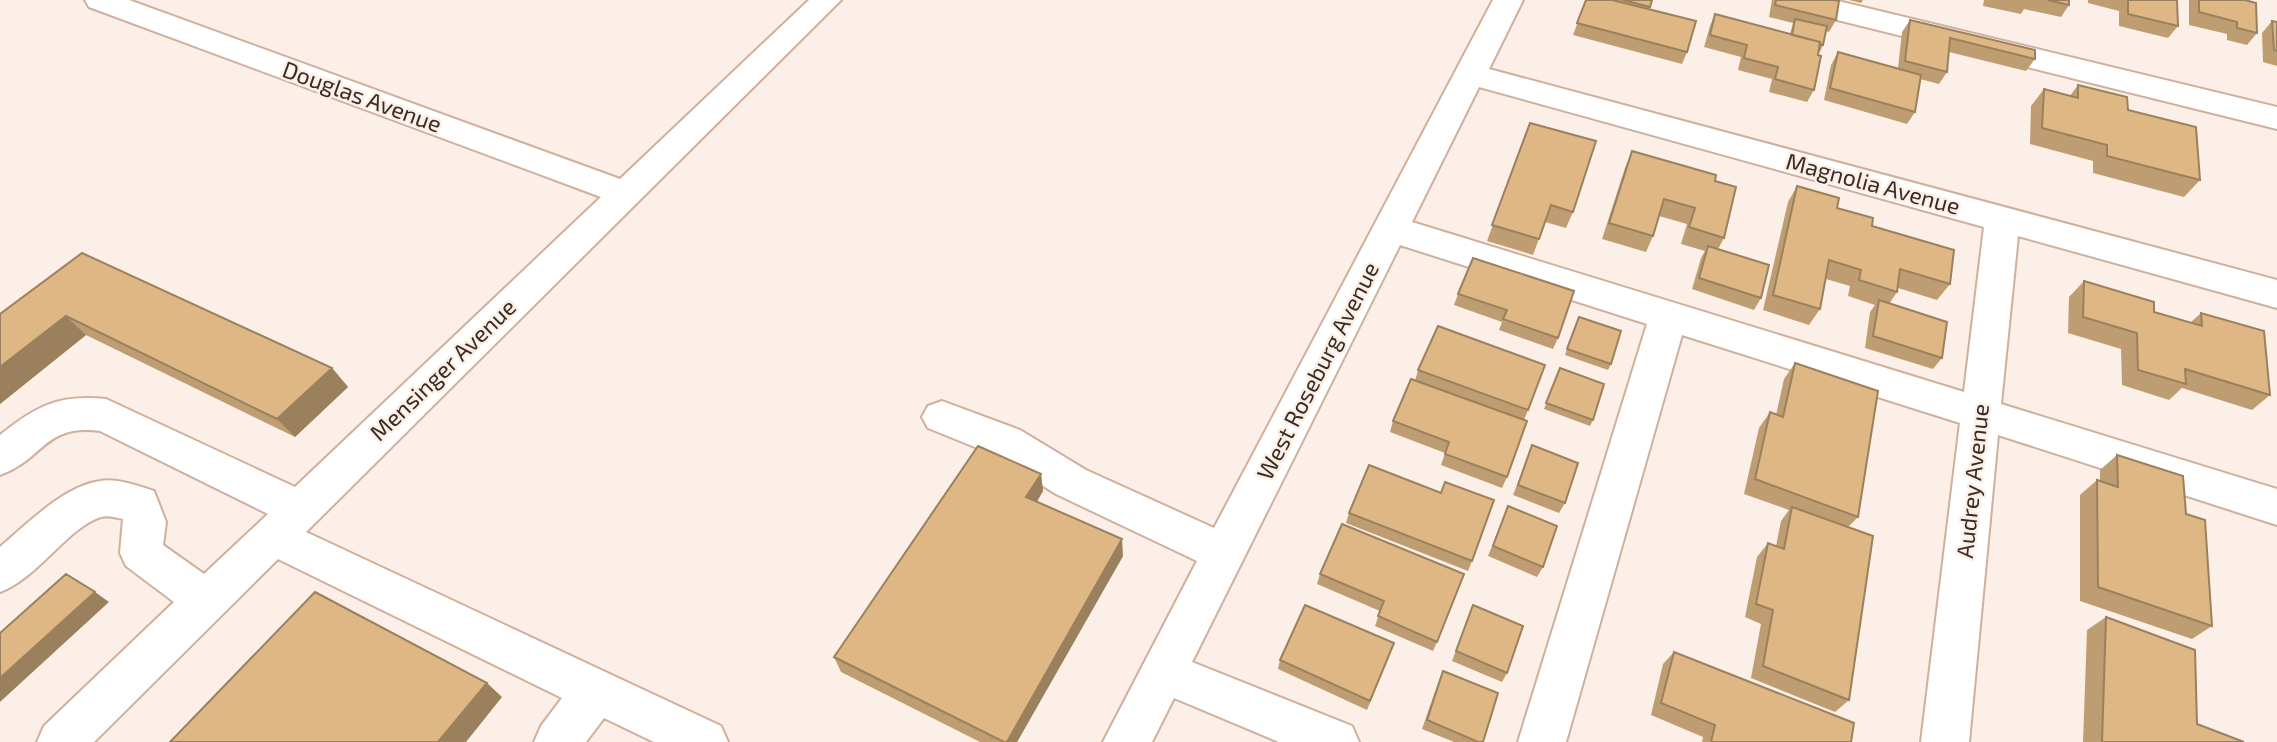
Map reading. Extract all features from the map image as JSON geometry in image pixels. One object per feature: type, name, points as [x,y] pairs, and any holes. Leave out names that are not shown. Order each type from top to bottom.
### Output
[{"type":"street","name":"Douglas Avenue","points":[[100,0],[624,193]]},
{"type":"street","name":"Mensinger Avenue","points":[[61,742],[624,193],[826,0]]},
{"type":"street","name":"West Roseburg Avenue","points":[[1127,742],[1508,0]]},
{"type":"street","points":[[1796,0],[2277,118]]},
{"type":"street","name":"Magnolia Avenue","points":[[1470,74],[2277,295]]},
{"type":"street","name":"Audrey Avenue","points":[[1945,742],[2002,219]]},
{"type":"street","points":[[1391,229],[2277,507]]},
{"type":"street","points":[[1542,742],[1668,318]]},
{"type":"street","points":[[0,458],[46,422],[79,412],[106,415],[286,523],[596,691],[704,742]]},
{"type":"street","points":[[942,417],[1006,442],[1071,482],[1224,553]]},
{"type":"street","points":[[0,573],[72,511],[101,498],[138,504],[145,522],[141,552],[206,600]]},
{"type":"street","points":[[1163,672],[1335,742]]},
{"type":"street","points":[[558,742],[596,691]]},
{"type":"building","points":[[1586,0],[1612,0],[1696,21],[1687,52],[1577,23]]},
{"type":"building","points":[[1623,0],[1652,0],[1650,7]]},
{"type":"building","points":[[1776,0],[1839,1],[1836,20],[1775,5]]},
{"type":"building","points":[[2048,0],[2069,0],[2069,5]]},
{"type":"building","points":[[2128,0],[2177,0],[2178,26],[2128,14]]},
{"type":"building","points":[[2199,0],[2245,0],[2256,3],[2257,33],[2237,28],[2237,22],[2199,12]]},
{"type":"building","points":[[1715,14],[1820,42],[1818,55],[1821,56],[1814,90],[1775,79],[1778,67],[1744,58],[1747,45],[1710,35]]},
{"type":"building","points":[[1795,19],[1827,26],[1823,45],[1792,35]]},
{"type":"building","points":[[1910,20],[2035,50],[2035,59],[1950,38],[1947,72],[1905,61]]},
{"type":"building","points":[[2272,21],[2277,22],[2277,51],[2274,50]]},
{"type":"building","points":[[1838,52],[1921,75],[1915,112],[1830,88]]},
{"type":"building","points":[[2078,85],[2127,97],[2128,110],[2196,127],[2200,180],[2107,156],[2107,145],[2042,128],[2044,89],[2078,98]]},
{"type":"building","points":[[1530,123],[1596,141],[1573,212],[1551,205],[1539,239],[1492,225]]},
{"type":"building","points":[[1632,151],[1716,175],[1715,181],[1736,187],[1724,238],[1689,227],[1695,208],[1664,199],[1653,236],[1609,223]]},
{"type":"building","points":[[1797,186],[1839,198],[1837,208],[1873,218],[1872,226],[1954,250],[1950,284],[1900,269],[1897,292],[1859,280],[1861,270],[1829,260],[1820,309],[1773,295]]},
{"type":"building","points":[[1708,246],[1769,265],[1761,298],[1699,278]]},
{"type":"building","points":[[82,253],[332,368],[277,419],[66,316],[0,367],[0,314]]},
{"type":"building","points":[[1473,258],[1574,291],[1558,338],[1503,319],[1507,310],[1458,294]]},
{"type":"building","points":[[2084,281],[2154,302],[2154,312],[2202,326],[2201,313],[2264,331],[2270,395],[2185,369],[2186,384],[2138,370],[2137,333],[2083,317]]},
{"type":"building","points":[[1879,300],[1947,322],[1942,358],[1873,336]]},
{"type":"building","points":[[1579,317],[1621,331],[1611,364],[1567,349]]},
{"type":"building","points":[[1438,326],[1545,365],[1528,410],[1418,370]]},
{"type":"building","points":[[1795,363],[1878,391],[1858,517],[1755,479],[1770,412],[1783,417]]},
{"type":"building","points":[[1560,368],[1604,384],[1593,420],[1546,403]]},
{"type":"building","points":[[1411,379],[1527,421],[1507,477],[1445,454],[1449,442],[1393,421]]},
{"type":"building","points":[[1532,445],[1578,463],[1565,503],[1518,485]]},
{"type":"building","points":[[978,446],[1041,474],[1026,497],[1122,539],[1007,742],[834,657]]},
{"type":"building","points":[[2117,455],[2183,476],[2186,514],[2205,520],[2212,626],[2098,587],[2097,480],[2118,487]]},
{"type":"building","points":[[1369,465],[1441,493],[1445,482],[1494,500],[1472,561],[1349,513]]},
{"type":"building","points":[[1508,506],[1557,526],[1543,567],[1493,546]]},
{"type":"building","points":[[1792,507],[1873,536],[1849,700],[1763,666],[1773,610],[1756,604],[1768,543],[1784,549]]},
{"type":"building","points":[[1342,524],[1464,574],[1437,642],[1378,616],[1384,601],[1320,574]]},
{"type":"building","points":[[66,574],[95,592],[0,678],[0,633]]},
{"type":"building","points":[[315,592],[487,683],[438,742],[170,742]]},
{"type":"building","points":[[1305,605],[1394,643],[1370,701],[1280,660]]},
{"type":"building","points":[[1473,605],[1523,626],[1507,673],[1456,651]]},
{"type":"building","points":[[2106,617],[2195,650],[2197,724],[2244,742],[2102,742]]},
{"type":"building","points":[[1674,652],[1854,723],[1851,742],[1711,742],[1715,725],[1661,703]]},
{"type":"building","points":[[1443,671],[1498,693],[1483,742],[1427,720]]}]
